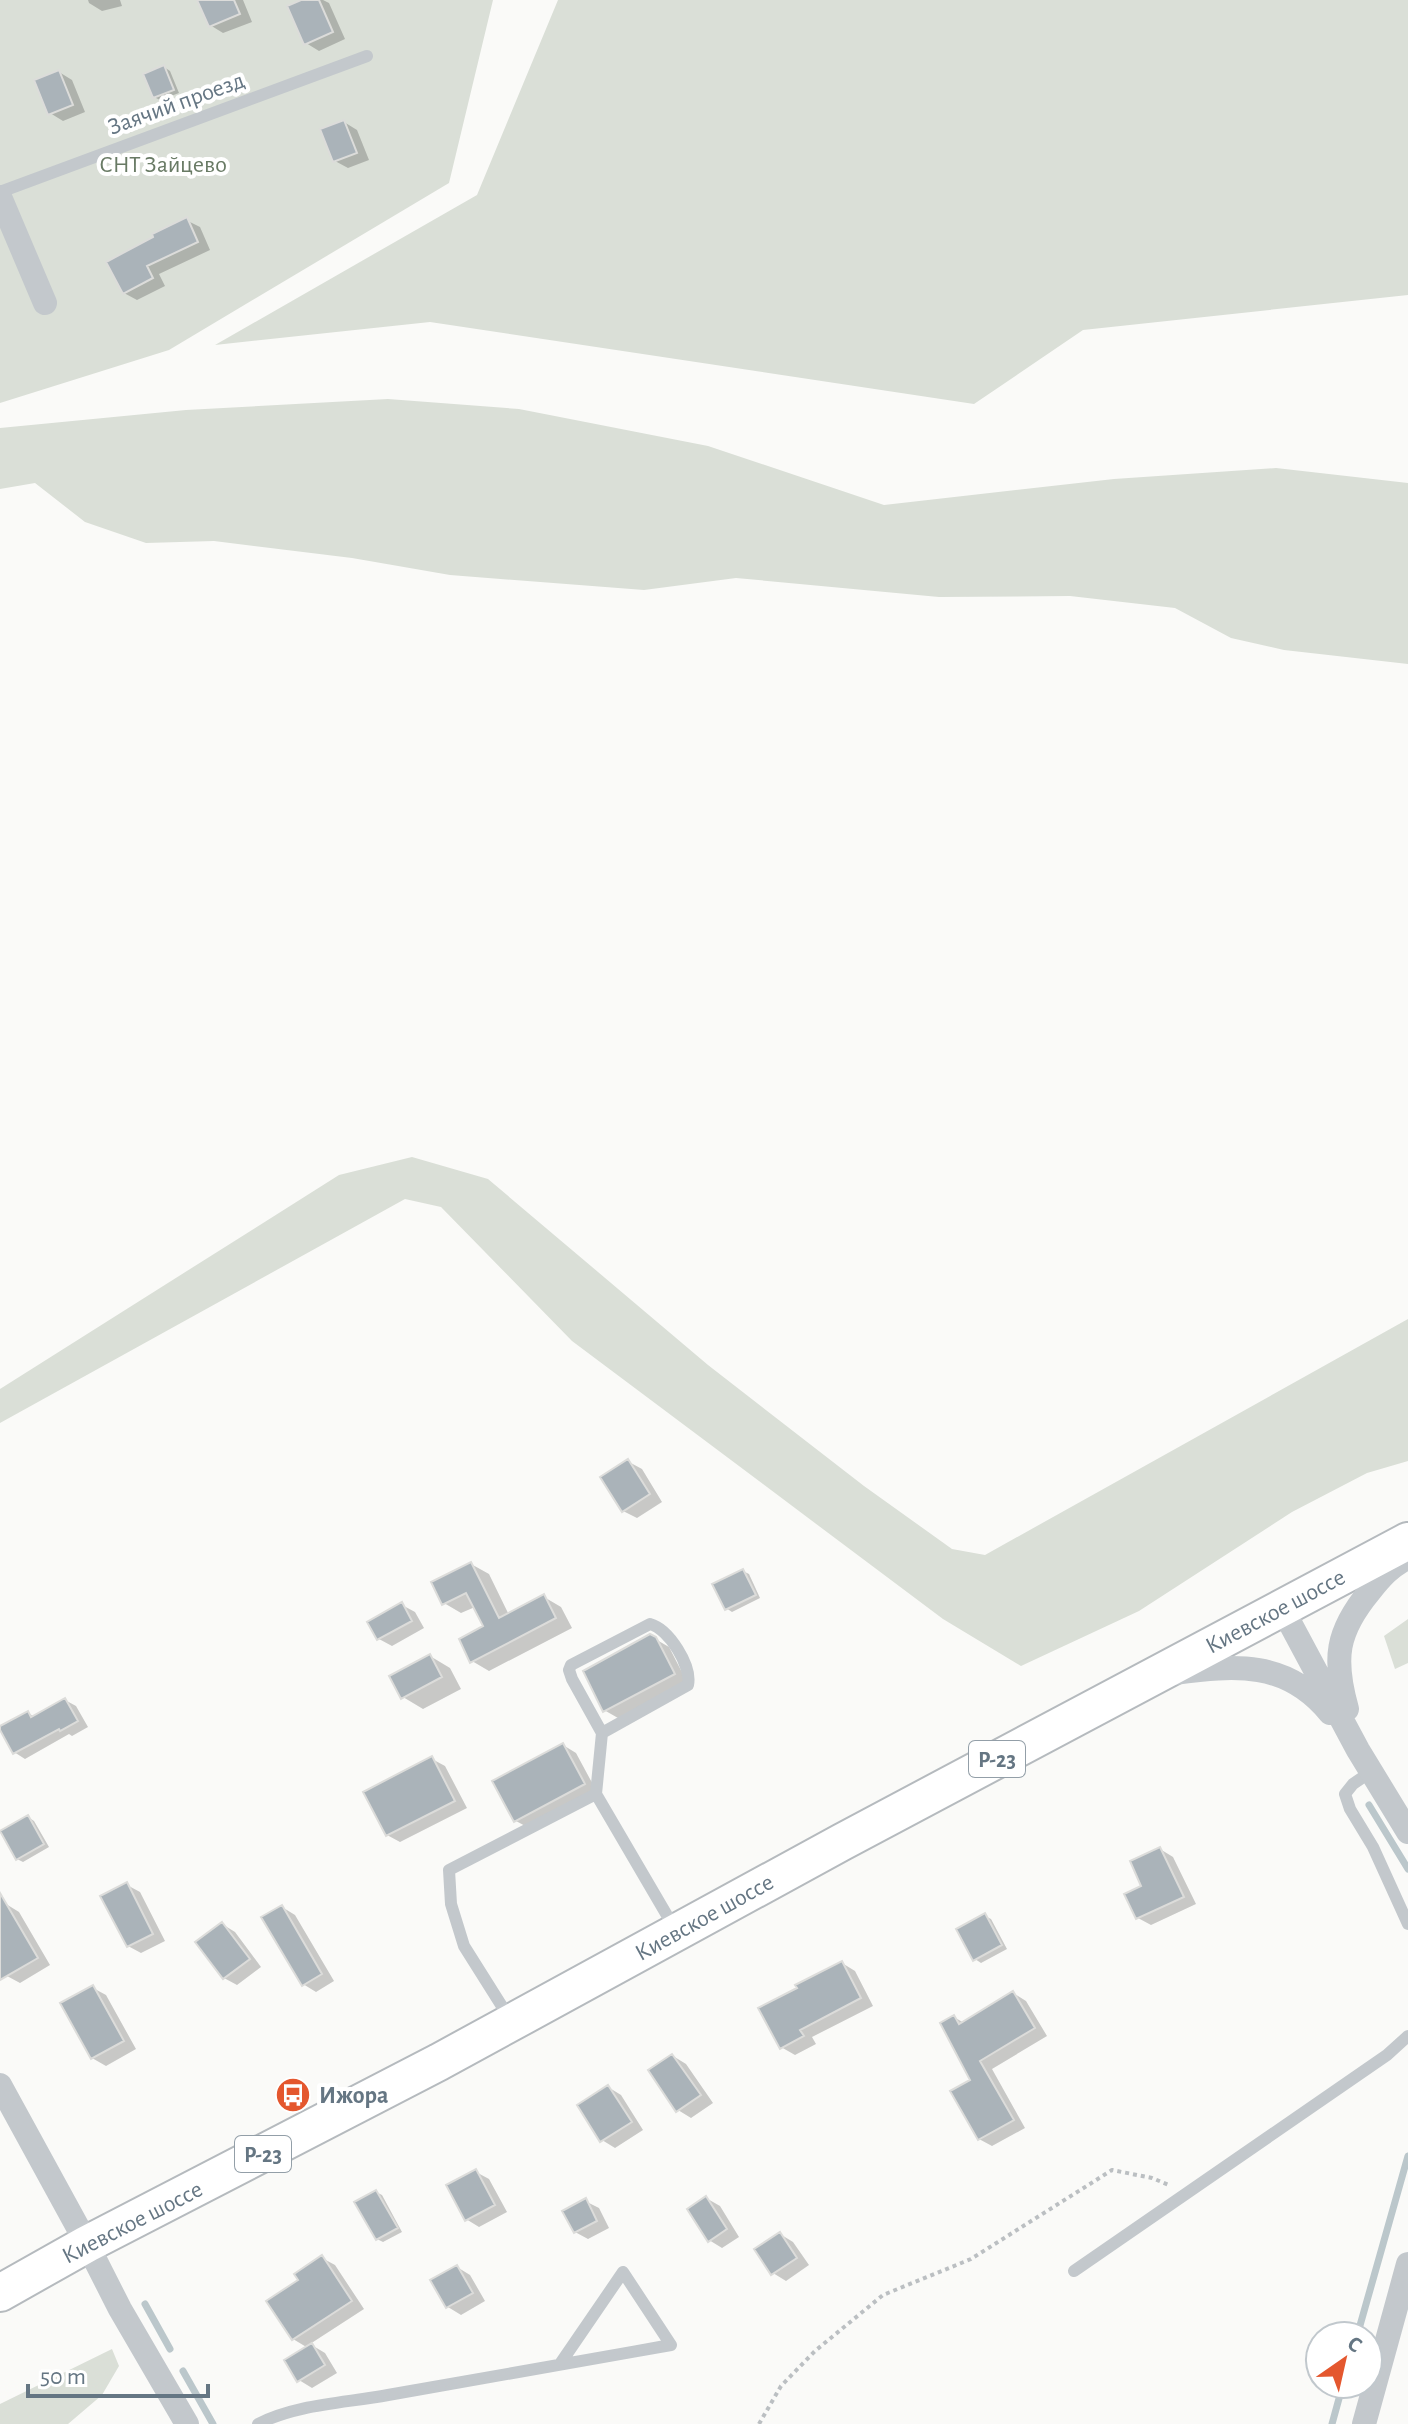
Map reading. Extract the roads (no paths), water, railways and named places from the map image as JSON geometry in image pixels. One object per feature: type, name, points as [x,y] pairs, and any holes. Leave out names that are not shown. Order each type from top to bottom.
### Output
[{"type":"main road","name":"Киевское шоссе","points":[[0,2293],[1408,1541]]},
{"type":"street","points":[[0,194],[45,303]]},
{"type":"street","points":[[1358,1750],[1339,1680],[1340,1645],[1351,1614],[1388,1568],[1408,1557]]},
{"type":"street","points":[[1282,1608],[1358,1750]]},
{"type":"street","points":[[1152,1676],[1211,1668],[1255,1668],[1299,1684],[1321,1703],[1358,1750],[1406,1825]]},
{"type":"street","points":[[0,2085],[120,2309],[187,2424]]},
{"type":"street","points":[[1364,2424],[1408,2264]]},
{"type":"lane","name":"Заячий проезд","points":[[0,194],[367,56]]},
{"type":"lane","points":[[602,1733],[688,1685],[690,1677],[679,1650],[658,1626],[650,1624],[571,1665],[569,1670],[602,1733],[596,1794],[677,1932]]},
{"type":"lane","points":[[1372,1771],[1353,1784],[1345,1794],[1408,1924]]},
{"type":"lane","points":[[512,2022],[464,1946],[451,1904],[449,1870],[596,1794]]},
{"type":"lane","points":[[1074,2271],[1387,2055],[1408,2036]]},
{"type":"lane","points":[[258,2424],[278,2414],[671,2345],[623,2272],[560,2364]]},
{"type":"waterway","points":[[1369,1805],[1408,1869]]},
{"type":"waterway","points":[[1362,2320],[1408,2156]]},
{"type":"waterway","points":[[145,2304],[170,2349]]},
{"type":"waterway","points":[[183,2371],[213,2424]]},
{"type":"waterway","points":[[1332,2424],[1339,2400]]},
{"type":"place","name":"Ижора","points":[[293,2095]]},
{"type":"park label","name":"СНТ Зайцево","points":[[163,164]]}]
